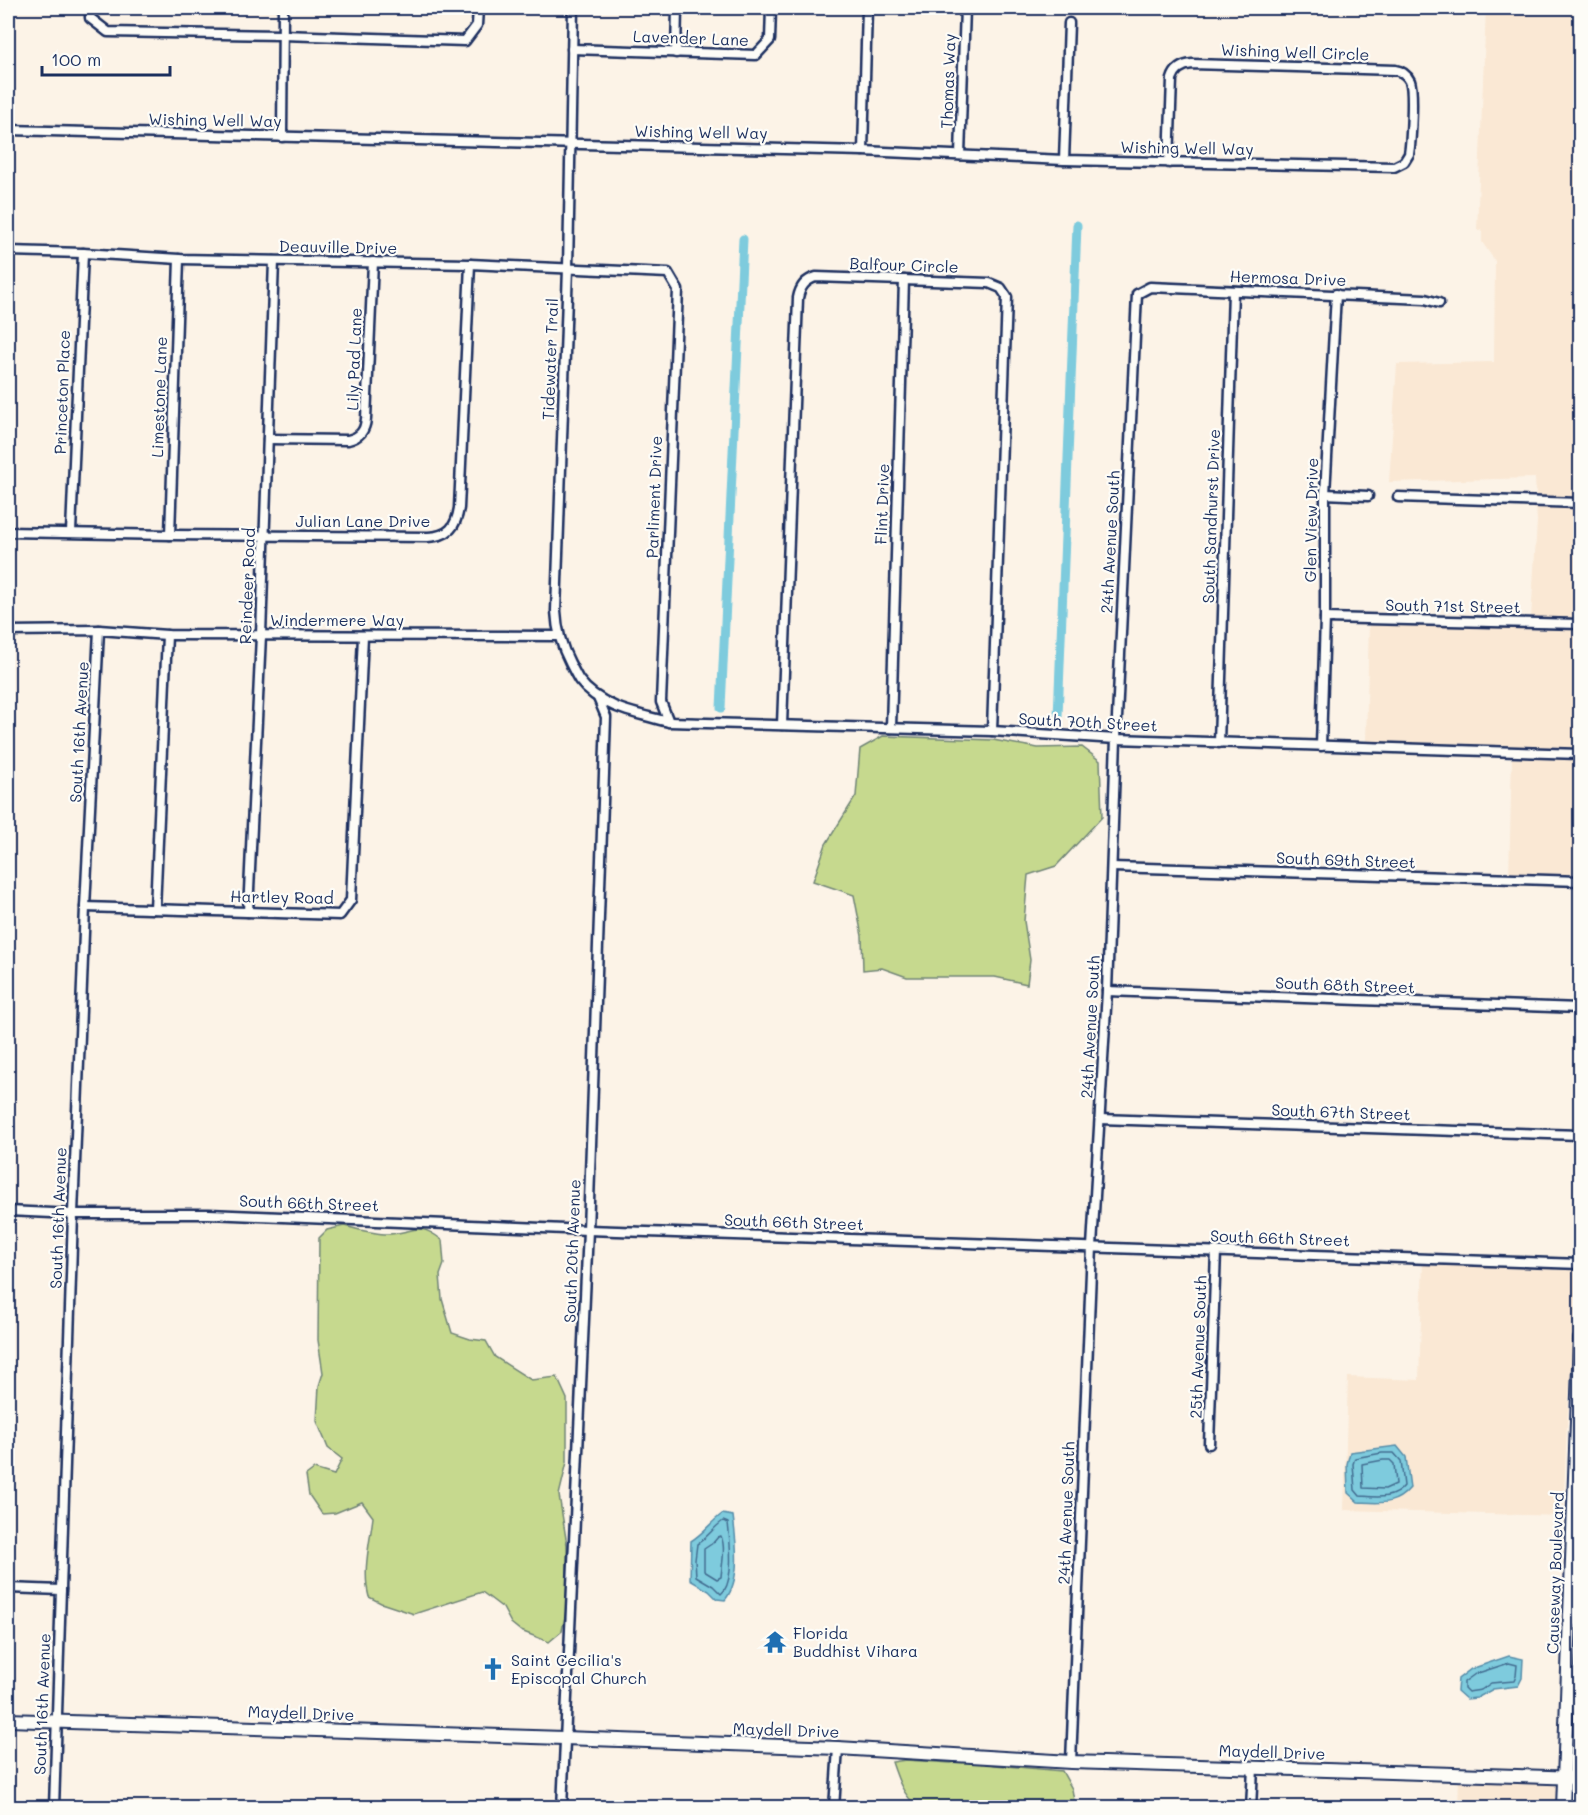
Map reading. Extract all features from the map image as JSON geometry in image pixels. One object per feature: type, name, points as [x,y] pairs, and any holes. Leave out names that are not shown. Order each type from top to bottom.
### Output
[{"type":"street","points":[[90,8],[90,18],[108,32],[465,41],[477,25],[478,8]]},
{"type":"street","points":[[282,137],[283,8]]},
{"type":"street","name":"Tidewater Trail","points":[[573,8],[568,268],[556,611],[558,636],[562,648],[579,680],[598,698]]},
{"type":"street","points":[[676,53],[677,8]]},
{"type":"street","name":"Lavender Lane","points":[[572,49],[756,55],[770,40],[771,8]]},
{"type":"street","points":[[863,151],[867,8]]},
{"type":"street","name":"Thomas Way","points":[[960,155],[965,8]]},
{"type":"street","points":[[1064,160],[1069,23]]},
{"type":"street","name":"Wishing Well Circle","points":[[1169,163],[1172,79],[1178,69],[1192,64],[1399,71],[1407,77],[1411,85],[1410,148],[1407,160],[1394,167]]},
{"type":"street","name":"Wishing Well Way","points":[[8,130],[863,151],[1169,163],[1394,167]]},
{"type":"street","name":"Deauville Drive","points":[[8,251],[83,252],[179,259],[470,264],[668,273]]},
{"type":"street","name":"Princeton Place","points":[[71,532],[83,252]]},
{"type":"street","name":"Limestone Lane","points":[[170,536],[179,259]]},
{"type":"street","name":"Reindeer Road","points":[[248,912],[261,635],[274,261]]},
{"type":"street","name":"Lily Pad Lane","points":[[268,439],[348,440],[359,436],[364,430],[373,262]]},
{"type":"street","name":"Julian Lane Drive","points":[[8,532],[264,537],[433,537],[447,532],[455,524],[459,508],[470,264]]},
{"type":"street","name":"Parliment Drive","points":[[668,273],[678,290],[661,702],[669,722]]},
{"type":"street","name":"Balfour Circle","points":[[782,725],[799,293],[805,282],[816,277],[989,283],[1001,288],[1007,297],[992,731]]},
{"type":"street","name":"Flint Drive","points":[[891,728],[904,280]]},
{"type":"street","name":"Hermosa Drive","points":[[1137,294],[1150,287],[1336,294],[1425,299],[1439,303]]},
{"type":"street","name":"South Sandhurst Drive","points":[[1219,743],[1233,291]]},
{"type":"street","name":"24th Avenue South","points":[[1071,1762],[1092,1247],[1107,991],[1116,739],[1137,294]]},
{"type":"street","name":"Glen View Drive","points":[[1321,746],[1325,618],[1325,494],[1336,294]]},
{"type":"street","points":[[1325,494],[1368,495]]},
{"type":"street","points":[[1398,496],[1581,503]]},
{"type":"street","name":"South 71st Street","points":[[1325,618],[1581,624]]},
{"type":"street","name":"Windermere Way","points":[[8,631],[99,630],[167,635],[558,636]]},
{"type":"street","name":"South 16th Avenue","points":[[54,1808],[73,1214],[99,630]]},
{"type":"street","points":[[155,909],[167,635]]},
{"type":"street","name":"Hartley Road","points":[[85,907],[340,915],[351,900],[363,636]]},
{"type":"street","name":"South 70th Street","points":[[598,698],[627,711],[669,722],[992,731],[1116,739],[1581,754]]},
{"type":"street","name":"South 20th Avenue","points":[[562,1808],[588,1230],[606,717],[598,698]]},
{"type":"street","name":"South 69th Street","points":[[1112,867],[1581,881]]},
{"type":"street","name":"South 68th Street","points":[[1107,991],[1581,1008]]},
{"type":"street","name":"South 67th Street","points":[[1100,1119],[1581,1135]]},
{"type":"street","name":"South 66th Street","points":[[8,1211],[73,1214],[209,1214],[588,1230],[1581,1264]]},
{"type":"street","name":"25th Avenue South","points":[[1209,1444],[1216,1251]]},
{"type":"street","name":"Causeway Boulevard","points":[[1563,1808],[1581,1339]]},
{"type":"street","points":[[8,1588],[61,1590]]},
{"type":"street","name":"Maydell Drive","points":[[8,1720],[838,1748],[1071,1762],[1580,1778]]},
{"type":"street","points":[[1577,1808],[1581,1733]]},
{"type":"street","points":[[834,1808],[838,1748]]},
{"type":"street","points":[[1251,1808],[1253,1767]]},
{"type":"shaded area","points":[[1486,8],[1580,8],[1580,499],[1536,497],[1535,478],[1389,482],[1397,364],[1494,362],[1495,261],[1482,242],[1482,230],[1477,230]]},
{"type":"shaded area","points":[[1536,506],[1580,508],[1580,620],[1531,618]]},
{"type":"shaded area","points":[[1369,623],[1580,628],[1580,750],[1471,747],[1471,744],[1366,742]]},
{"type":"shaded area","points":[[1512,754],[1580,760],[1580,881],[1509,880]]},
{"type":"shaded area","points":[[1423,1261],[1575,1270],[1577,1281],[1563,1516],[1344,1510],[1348,1377],[1419,1380]]},
{"type":"shaded area","points":[[1459,1777],[1570,1781],[1568,1807],[1458,1808]]},
{"type":"green space","points":[[883,736],[993,740],[1038,748],[1082,747],[1100,761],[1102,817],[1056,866],[1028,875],[1024,921],[1030,960],[1027,984],[995,977],[907,977],[882,968],[863,970],[862,936],[854,895],[813,881],[826,844],[856,796],[860,749]]},
{"type":"green space","points":[[344,1226],[379,1234],[422,1229],[434,1234],[442,1240],[444,1264],[440,1275],[442,1299],[452,1333],[486,1341],[495,1357],[531,1380],[557,1377],[567,1399],[567,1462],[559,1495],[567,1545],[567,1606],[562,1631],[549,1642],[521,1631],[511,1623],[503,1608],[482,1592],[414,1614],[369,1597],[366,1567],[373,1517],[362,1502],[335,1513],[322,1514],[309,1495],[306,1475],[314,1469],[334,1475],[342,1459],[328,1448],[317,1421],[319,1386],[323,1373],[318,1340],[319,1238],[327,1230]]},
{"type":"green space","points":[[971,1759],[995,1765],[1062,1771],[1072,1789],[1075,1807],[918,1807],[905,1792],[892,1762],[906,1760],[951,1763]]},
{"type":"water","points":[[1397,1446],[1406,1457],[1410,1488],[1393,1501],[1358,1502],[1348,1493],[1347,1464],[1350,1452]]},
{"type":"water","points":[[722,1514],[733,1516],[737,1559],[734,1582],[725,1600],[717,1599],[709,1591],[690,1580],[691,1541]]},
{"type":"water","points":[[1509,1656],[1523,1659],[1522,1678],[1518,1686],[1493,1689],[1477,1698],[1466,1699],[1457,1691],[1458,1679],[1471,1669]]},
{"type":"waterway","points":[[1058,717],[1077,225]]},
{"type":"waterway","points":[[721,708],[743,239]]},
{"type":"place","name":"Florida Buddhist Vihara","points":[[775,1642]]},
{"type":"place","name":"Saint Cecilia's Episcopal Church","points":[[493,1669]]}]
